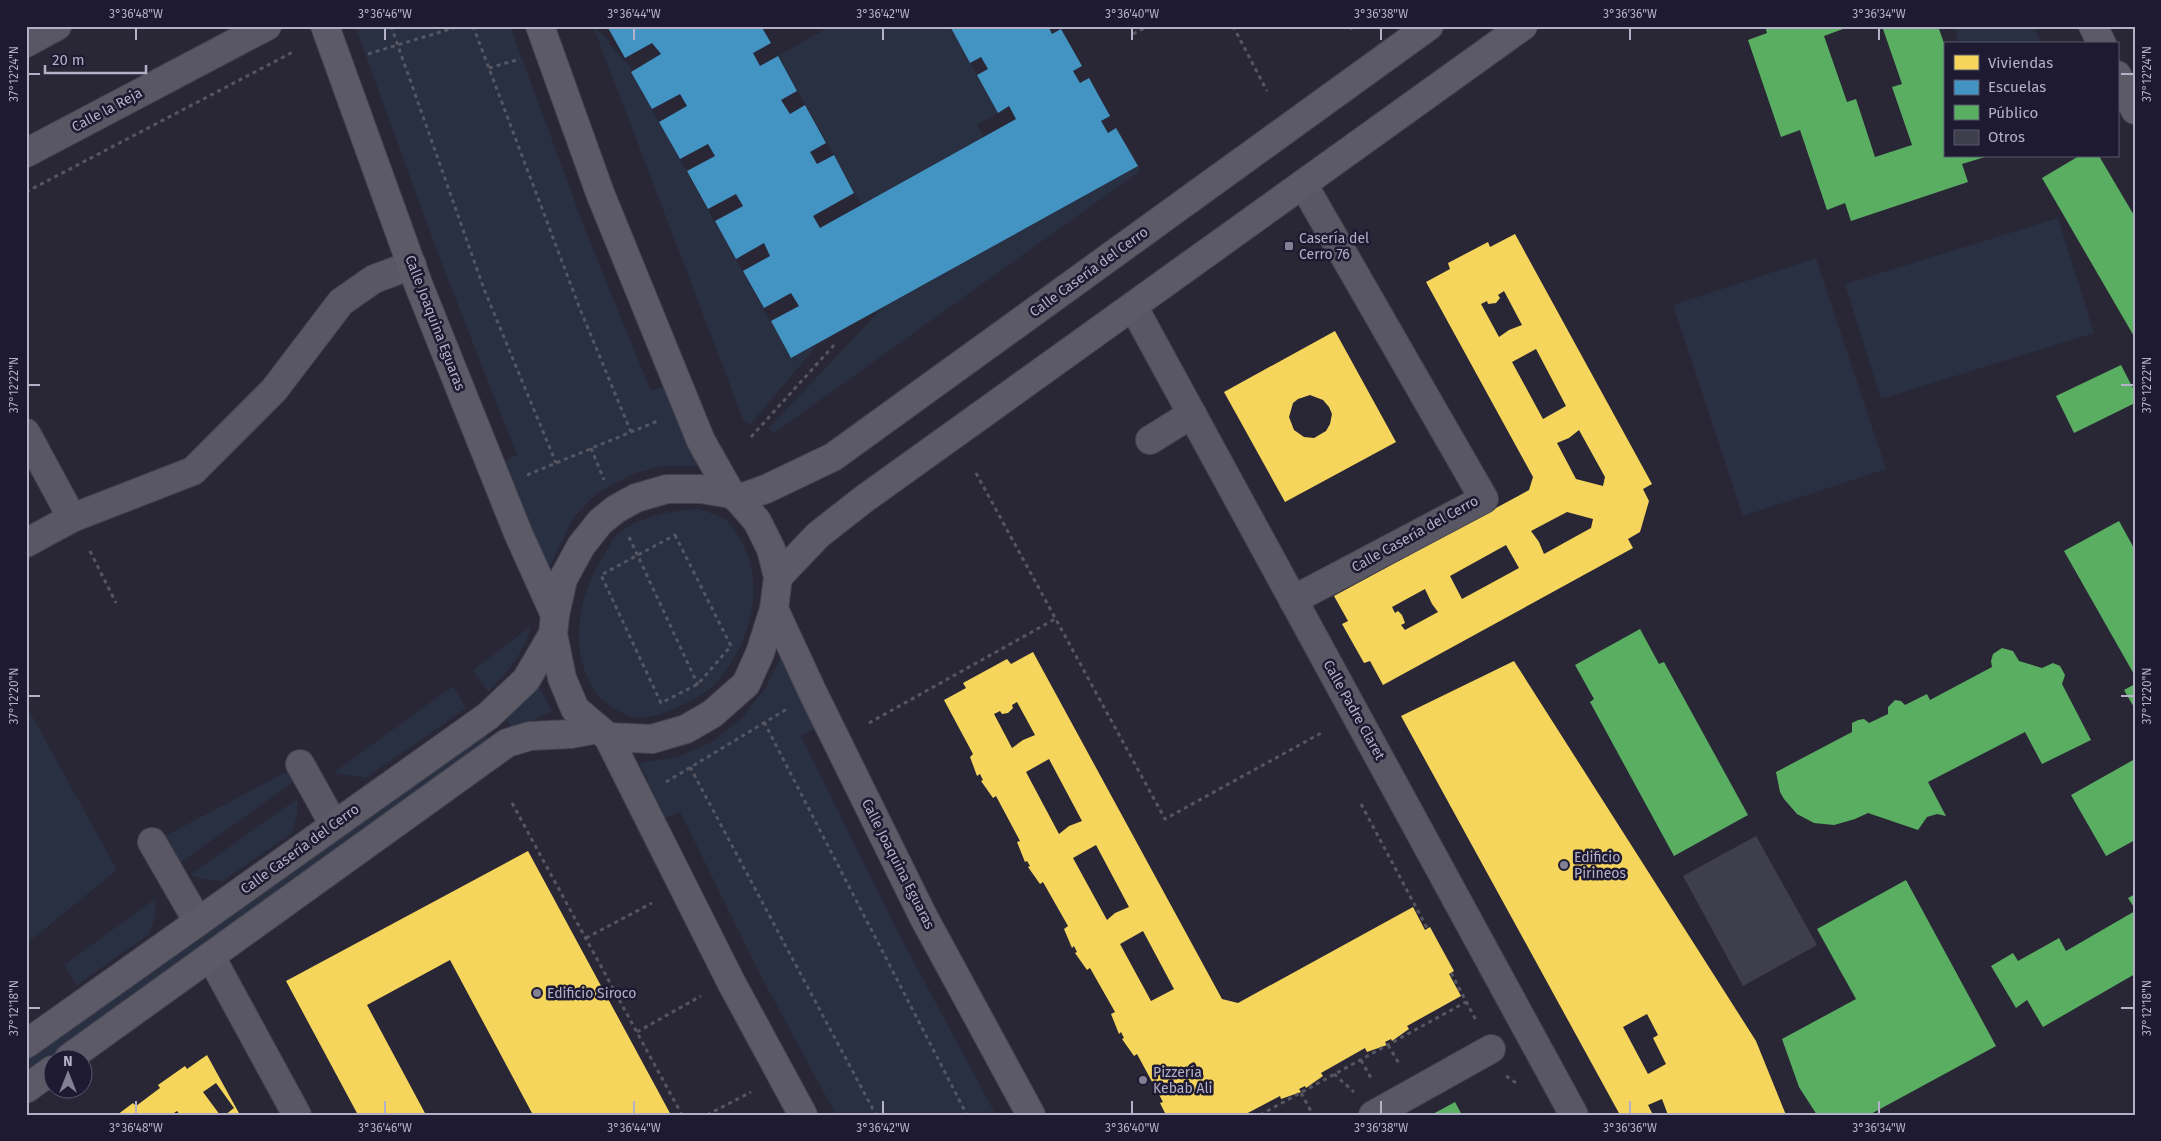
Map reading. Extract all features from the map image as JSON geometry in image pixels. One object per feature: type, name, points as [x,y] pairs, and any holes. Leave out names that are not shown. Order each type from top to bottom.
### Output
[{"type":"main road","name":"Calle Joaquina Eguaras","points":[[325,26],[412,264],[554,625]]},
{"type":"main road","points":[[83,1048],[507,743],[530,736],[603,733],[652,739],[686,729],[712,714],[746,684],[760,653],[774,609],[778,577],[771,549],[757,521],[735,496],[701,441],[600,193],[540,26]]},
{"type":"main road","name":"Calle Casería del Cerro","points":[[735,496],[766,489],[833,457],[1429,26]]},
{"type":"main road","points":[[778,577],[818,535],[864,499],[1523,26]]},
{"type":"main road","points":[[2093,26],[2101,42]]},
{"type":"main road","points":[[2118,76],[2135,110]]},
{"type":"main road","points":[[735,496],[701,489],[667,489],[636,498],[616,509],[600,522],[581,546],[563,580],[554,625],[562,678],[575,709],[603,733],[731,982],[803,1115]]},
{"type":"main road","name":"Calle Joaquina Eguaras","points":[[774,609],[812,693],[923,916],[1031,1115]]},
{"type":"main road","name":"Calle Casería del Cerro","points":[[26,1044],[488,716],[526,680],[554,625]]},
{"type":"main road","points":[[26,1089],[42,1077]]},
{"type":"street","points":[[26,43],[57,26]]},
{"type":"street","name":"Calle la Reja","points":[[26,153],[267,26]]},
{"type":"street","name":"Calle Casería del Cerro","points":[[1294,600],[1484,499],[1303,184]]},
{"type":"street","points":[[26,544],[72,518],[193,471],[274,390],[341,302],[374,279],[412,264]]},
{"type":"street","name":"Calle Padre Claret","points":[[1134,306],[1574,1115]]},
{"type":"street","points":[[1150,440],[1192,414]]},
{"type":"street","points":[[26,433],[72,518]]},
{"type":"street","points":[[300,764],[334,825]]},
{"type":"street","points":[[152,842],[198,922]]},
{"type":"street","points":[[212,957],[297,1115]]},
{"type":"street","points":[[1373,1115],[1491,1049]]},
{"type":"path","points":[[391,26],[484,289],[556,463]]},
{"type":"path","points":[[364,56],[460,26]]},
{"type":"path","points":[[473,26],[580,309],[631,432]]},
{"type":"path","points":[[1133,34],[1148,26]]},
{"type":"path","points":[[1233,26],[1268,91]]},
{"type":"path","points":[[26,192],[293,52]]},
{"type":"path","points":[[489,68],[526,57]]},
{"type":"path","points":[[751,436],[835,344]]},
{"type":"path","points":[[521,477],[667,417]]},
{"type":"path","points":[[591,448],[607,489]]},
{"type":"path","points":[[976,473],[1165,819],[1323,732]]},
{"type":"path","points":[[627,532],[700,689]]},
{"type":"path","points":[[661,703],[600,575],[675,535],[731,646],[698,684]]},
{"type":"path","points":[[90,551],[116,603]]},
{"type":"path","points":[[869,723],[1056,619]]},
{"type":"path","points":[[660,786],[794,704]]},
{"type":"path","points":[[764,722],[967,1115]]},
{"type":"path","points":[[690,767],[876,1115]]},
{"type":"path","points":[[512,803],[682,1115]]},
{"type":"path","points":[[1361,804],[1427,928]]},
{"type":"path","points":[[586,938],[652,903]]},
{"type":"path","points":[[1451,973],[1491,1049]]},
{"type":"path","points":[[637,1032],[701,996]]},
{"type":"path","points":[[1260,1115],[1466,1002]]},
{"type":"path","points":[[1505,1075],[1518,1084]]},
{"type":"path","points":[[707,1115],[751,1092]]},
{"type":"path","points":[[1301,1093],[1313,1115]]},
{"type":"shaded area","points":[[355,26],[510,26],[586,232],[651,391],[665,386],[698,466],[662,466],[635,473],[597,493],[574,517],[548,569],[504,462],[517,455],[440,259]]},
{"type":"shaded area","points":[[593,26],[609,40],[609,44],[630,66],[631,72],[791,358],[819,343],[750,425],[743,419]]},
{"type":"shaded area","points":[[831,26],[950,26],[998,113],[977,125],[984,137],[862,205],[778,56]]},
{"type":"shaded area","points":[[1954,26],[2034,26],[2041,42],[1958,42]]},
{"type":"shaded area","points":[[1138,166],[1140,171],[774,433],[768,429],[883,307]]},
{"type":"shaded area","points":[[2058,218],[2094,333],[1881,399],[1845,284]]},
{"type":"shaded area","points":[[1816,258],[1886,469],[1743,516],[1673,305]]},
{"type":"shaded area","points":[[699,509],[717,515],[727,521],[739,537],[748,556],[754,590],[749,625],[735,657],[725,672],[708,690],[688,702],[654,716],[644,718],[631,717],[620,712],[598,696],[582,663],[579,647],[579,630],[585,597],[597,567],[618,534],[647,518],[677,511]]},
{"type":"shaded area","points":[[531,626],[524,645],[514,662],[488,692],[473,670]]},
{"type":"shaded area","points":[[781,656],[817,727],[801,736],[901,938],[996,1115],[836,1115],[762,978],[680,812],[665,818],[639,763],[677,757],[712,742],[742,718],[766,687]]},
{"type":"shaded area","points":[[536,681],[552,711],[513,730],[503,715]]},
{"type":"shaded area","points":[[453,686],[466,708],[366,778],[333,773]]},
{"type":"shaded area","points":[[26,705],[117,870],[26,944]]},
{"type":"shaded area","points":[[482,730],[492,745],[68,1048],[42,1048],[42,1067],[26,1078],[26,1054]]},
{"type":"shaded area","points":[[288,771],[293,782],[179,864],[163,837]]},
{"type":"shaded area","points":[[297,799],[297,816],[292,833],[223,881],[190,875]]},
{"type":"shaded area","points":[[155,899],[155,917],[149,934],[77,985],[64,965]]},
{"type":"building: Viviendas","points":[[1515,234],[1652,484],[1643,489],[1649,501],[1640,532],[1628,539],[1633,548],[1383,685],[1370,661],[1364,663],[1342,624],[1348,621],[1334,596],[1529,490],[1533,477],[1426,282],[1450,269],[1448,263],[1488,242],[1490,247]],"holes":[[[1504,291],[1522,325],[1509,330],[1499,337],[1481,304],[1487,301],[1488,304],[1496,303],[1500,298],[1498,295]],[[1536,349],[1566,406],[1543,419],[1512,362]],[[1579,430],[1605,477],[1603,486],[1576,479],[1557,443],[1569,438]],[[1567,512],[1593,519],[1591,528],[1544,554],[1539,542],[1531,531]],[[1506,545],[1519,568],[1462,599],[1450,576]],[[1425,589],[1438,612],[1405,630],[1401,625],[1405,623],[1402,615],[1398,611],[1395,613],[1392,607]]]},
{"type":"building: Viviendas","points":[[1335,331],[1396,442],[1285,502],[1224,392]],"holes":[[[1310,395],[1323,400],[1332,414],[1326,431],[1314,438],[1304,437],[1294,430],[1289,417],[1293,403]]]},
{"type":"building: Viviendas","points":[[1033,652],[1222,999],[1238,1003],[1413,907],[1425,930],[1430,927],[1454,971],[1449,974],[1461,996],[1407,1026],[1409,1029],[1392,1041],[1391,1039],[1385,1042],[1387,1045],[1367,1052],[1365,1048],[1321,1073],[1323,1076],[1306,1088],[1305,1086],[1299,1089],[1301,1092],[1281,1099],[1280,1096],[1244,1115],[1166,1115],[1160,1103],[1163,1102],[1137,1054],[1134,1056],[1122,1039],[1124,1038],[1121,1032],[1119,1034],[1111,1014],[1115,1012],[1090,968],[1087,970],[1075,953],[1077,952],[1074,946],[1072,948],[1064,929],[1068,926],[1043,882],[1040,884],[1028,867],[1030,866],[1027,861],[1025,862],[1017,842],[1020,841],[996,796],[993,798],[981,781],[983,780],[980,774],[977,776],[970,757],[973,754],[944,700],[966,688],[963,683],[1007,659],[1011,664]],"holes":[[[1017,702],[1035,735],[1023,740],[1012,748],[994,714],[1000,711],[1002,714],[1008,713],[1013,708],[1012,705]],[[1049,759],[1082,821],[1069,826],[1059,834],[1026,772]],[[1096,845],[1129,907],[1115,913],[1107,920],[1073,858]],[[1143,931],[1174,989],[1151,1001],[1120,944]]]},
{"type":"building: Viviendas","name":"Edificio Pirineos","points":[[1514,661],[1756,1041],[1786,1115],[1668,1115],[1662,1099],[1648,1105],[1652,1113],[1647,1115],[1620,1115],[1401,716]],"holes":[[[1647,1014],[1658,1035],[1653,1038],[1666,1064],[1648,1074],[1623,1027]]]},
{"type":"building: Viviendas","name":"Edificio Siroco","points":[[528,851],[671,1115],[533,1115],[450,960],[367,1005],[426,1115],[358,1115],[286,981]]},
{"type":"building: Viviendas","points":[[207,1055],[240,1115],[225,1115],[234,1108],[216,1083],[203,1092],[220,1115],[180,1115],[177,1111],[171,1115],[117,1115],[133,1103],[136,1106],[160,1088],[158,1085],[185,1066],[187,1069]]},
{"type":"building: Escuelas","points":[[607,26],[761,26],[771,43],[753,53],[760,66],[778,56],[797,91],[781,100],[790,114],[805,105],[826,143],[810,152],[817,164],[834,155],[854,193],[813,216],[820,228],[1016,119],[1009,106],[998,113],[977,75],[988,69],[981,57],[970,63],[950,26],[1048,26],[1052,34],[1061,29],[1082,66],[1073,71],[1080,83],[1089,78],[1110,116],[1101,121],[1108,133],[1116,128],[1138,166],[791,358],[771,321],[799,306],[791,293],[764,308],[743,271],[770,256],[764,243],[736,259],[715,221],[743,206],[736,194],[708,209],[687,171],[715,156],[708,144],[680,159],[659,122],[687,106],[680,94],[652,109],[631,72],[661,54],[652,43],[625,58]]},
{"type":"building: Público","points":[[1765,26],[1851,26],[1824,36],[1847,102],[1856,99],[1875,157],[1912,145],[1892,87],[1902,84],[1882,26],[1938,26],[1944,43],[1944,158],[1982,158],[1962,164],[1968,182],[1851,221],[1845,203],[1827,210],[1800,130],[1781,137],[1748,40],[1767,33]]},
{"type":"building: Público","points":[[2076,158],[2100,158],[2135,217],[2135,338],[2042,178]]},
{"type":"building: Público","points":[[2121,365],[2135,392],[2135,403],[2074,433],[2056,396]]},
{"type":"building: Público","points":[[2119,521],[2135,550],[2135,676],[2064,551]]},
{"type":"building: Público","points":[[1640,629],[1659,664],[1664,662],[1748,815],[1674,856],[1590,702],[1594,699],[1575,665]]},
{"type":"building: Público","points":[[2002,648],[2013,651],[2019,661],[2042,668],[2053,663],[2060,666],[2065,675],[2062,684],[2091,740],[2042,764],[2025,732],[1928,782],[1946,816],[1937,814],[1927,817],[1918,830],[1868,813],[1834,825],[1814,823],[1797,814],[1784,799],[1780,792],[1776,772],[1852,732],[1852,723],[1864,719],[1869,723],[1888,714],[1888,707],[1895,700],[1901,701],[1905,705],[1927,694],[1930,700],[1992,667],[1993,654]]},
{"type":"building: Público","points":[[2135,684],[2135,709],[2124,690]]},
{"type":"building: Público","points":[[2135,759],[2135,840],[2106,856],[2071,795]]},
{"type":"building: Público","points":[[1906,880],[1996,1046],[1869,1115],[1817,1115],[1799,1087],[1782,1039],[1856,999],[1817,929]]},
{"type":"building: Público","points":[[2135,894],[2135,909],[2128,898]]},
{"type":"building: Público","points":[[2135,911],[2135,974],[2043,1027],[2027,1000],[2016,1008],[1991,966],[2013,953],[2018,961],[2059,938],[2066,951]]},
{"type":"building: Público","points":[[1455,1102],[1462,1115],[1431,1115]]},
{"type":"building: Otros","points":[[1756,836],[1817,945],[1743,986],[1683,876]]},
{"type":"place","name":"Casería del Cerro 76","points":[[1289,246]]},
{"type":"place","name":"Edificio Pirineos","points":[[1564,865]]},
{"type":"place","name":"Edificio Siroco","points":[[537,993]]},
{"type":"place","name":"Pizzería Kebab Ali","points":[[1143,1080]]}]
